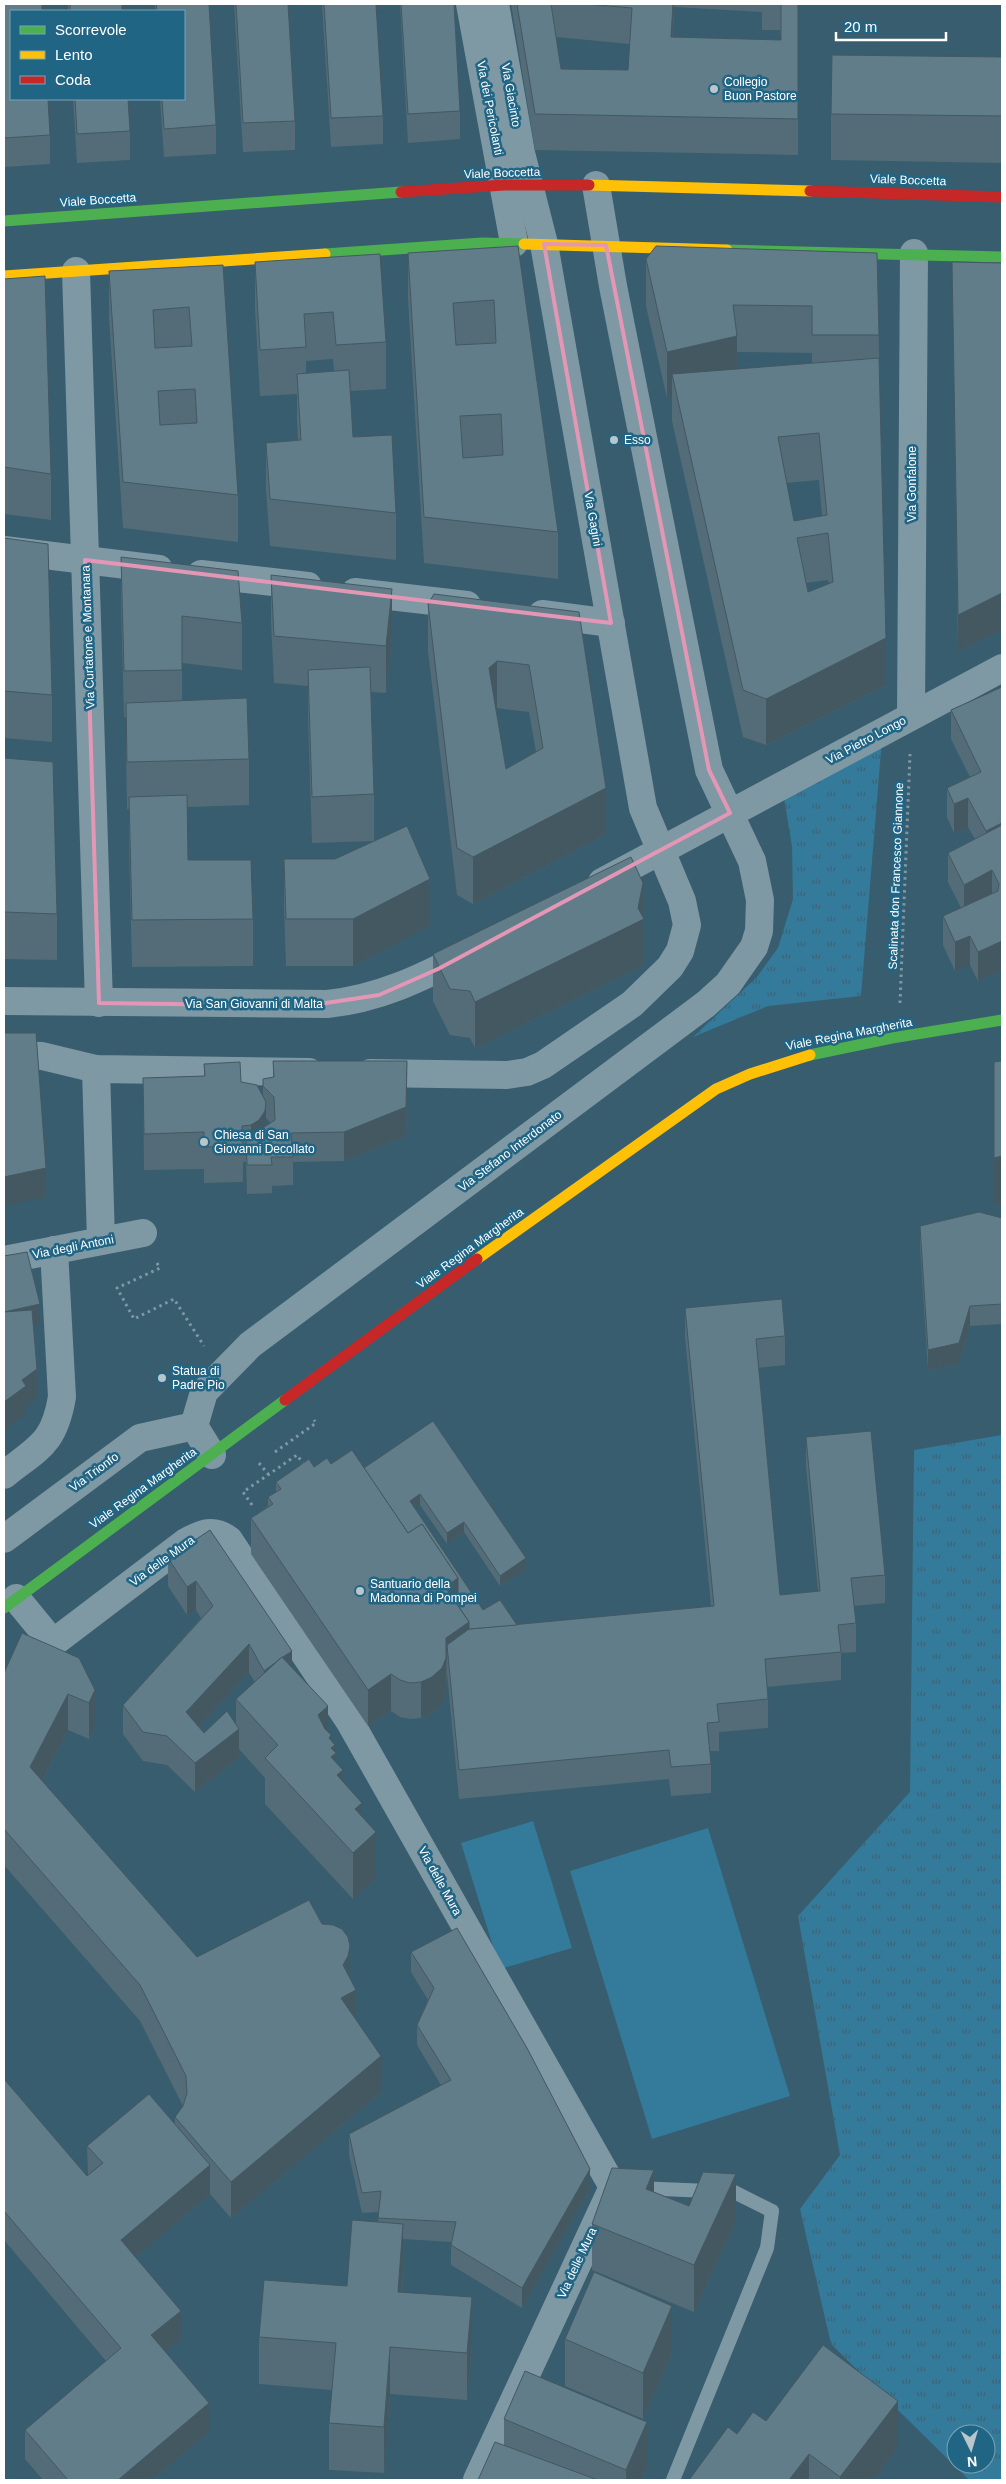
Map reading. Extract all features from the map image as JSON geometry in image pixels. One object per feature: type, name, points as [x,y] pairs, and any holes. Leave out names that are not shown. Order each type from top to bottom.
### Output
[{"type":"main road","name":"Viale Boccetta","points":[[4,221],[504,185],[596,185],[1002,197]]},
{"type":"main road","points":[[4,276],[482,243],[1002,256]]},
{"type":"main road","name":"Viale Regina Margherita","points":[[10,1603],[453,1276],[716,1089],[749,1073],[821,1051],[1002,1020]]},
{"type":"street","name":"Via dei Pericolanti","points":[[470,4],[514,243]]},
{"type":"street","name":"Via Giacinto","points":[[494,4],[521,152],[531,185]]},
{"type":"street","name":"Via Gagini","points":[[4,1055],[42,1056],[96,1069],[508,1075],[527,1072],[560,1056],[632,1004],[656,982],[680,951],[687,926],[685,911],[643,808],[544,244],[531,185]]},
{"type":"street","points":[[583,892],[730,813],[709,770],[606,245],[596,185]]},
{"type":"street","name":"Via Gonfalone","points":[[911,716],[914,253]]},
{"type":"street","name":"Via Curtatone e Montanara","points":[[76,271],[99,1003]]},
{"type":"street","points":[[4,550],[611,623]]},
{"type":"street","name":"Via Pietro Longo","points":[[730,813],[1002,668]]},
{"type":"street","name":"Via Stefano Interdonato","points":[[194,1426],[204,1392],[250,1345],[706,1004],[728,984],[754,947],[759,931],[760,917],[758,886],[752,861],[730,813]]},
{"type":"street","name":"Via San Giovanni di Malta","points":[[4,1001],[306,1006],[352,1002],[379,995],[409,983],[489,942]]},
{"type":"street","points":[[96,1069],[101,1241]]},
{"type":"street","name":"Via degli Antoni","points":[[4,1260],[143,1233]]},
{"type":"street","points":[[4,1475],[44,1444],[54,1430],[59,1415],[62,1397],[54,1250]]},
{"type":"street","points":[[194,1426],[212,1455]]},
{"type":"street","name":"Via Trionfo","points":[[4,1539],[140,1438],[194,1426]]},
{"type":"street","name":"Via delle Mura","points":[[10,1603],[53,1643],[186,1542],[210,1532],[221,1534],[229,1540],[350,1722],[612,2188],[477,2480]]},
{"type":"lane","points":[[612,2188],[734,2192],[772,2211],[767,2248],[673,2480]]},
{"type":"path","name":"Scalinata don Francesco Giannone","points":[[898,1037],[911,716]]},
{"type":"path","points":[[143,1233],[160,1268],[118,1288],[134,1319],[174,1299],[221,1373]]},
{"type":"path","points":[[252,1505],[243,1492],[268,1474],[297,1455],[306,1467]]},
{"type":"path","points":[[259,1463],[268,1474]]},
{"type":"highlighted area","points":[[544,244],[606,245],[709,770],[730,813],[438,969],[379,995],[306,1006],[99,1003],[85,560],[611,623]]},
{"type":"green space","points":[[882,739],[861,996],[768,1006],[693,1037],[757,977],[778,948],[793,899],[792,846],[784,798]]},
{"type":"green space","points":[[1002,1435],[1002,2480],[969,2480],[963,2474],[996,2474],[996,2424],[946,2424],[946,2457],[831,2344],[800,2209],[840,2155],[798,1916],[910,1792],[914,1450]]},
{"type":"green space","points":[[533,1821],[572,1948],[500,1969],[461,1843]]},
{"type":"green space","points":[[708,1828],[790,2096],[652,2139],[570,1871]]},
{"type":"building","points":[[4,4],[42,4],[42,10],[10,10],[10,100],[48,100],[50,135],[4,138]]},
{"type":"building","points":[[70,4],[122,4],[122,10],[70,10]]},
{"type":"building","points":[[156,4],[209,4],[216,125],[164,129],[162,100],[185,100],[185,10],[157,10]]},
{"type":"building","points":[[236,4],[288,4],[295,121],[243,123]]},
{"type":"building","points":[[324,4],[376,4],[383,116],[331,118]]},
{"type":"building","points":[[401,4],[454,4],[460,111],[408,114]]},
{"type":"building","points":[[517,4],[551,4],[561,69],[628,70],[632,8],[586,4],[673,4],[671,37],[781,40],[781,4],[798,4],[798,119],[535,114]]},
{"type":"building","points":[[832,55],[1002,57],[1002,116],[831,114]]},
{"type":"building","points":[[75,100],[128,100],[130,131],[77,134]]},
{"type":"building","points":[[518,246],[558,532],[424,517],[408,253]],"holes":[[[494,300],[496,343],[456,345],[453,303]],[[501,414],[503,455],[463,458],[460,416]]]},
{"type":"building","points":[[656,246],[877,253],[879,335],[812,335],[812,306],[733,305],[737,336],[667,352],[646,259]]},
{"type":"building","points":[[380,254],[386,342],[336,345],[333,312],[304,314],[306,347],[260,350],[255,262]]},
{"type":"building","points":[[952,262],[1002,263],[1002,593],[958,615]]},
{"type":"building","points":[[223,265],[238,495],[123,482],[109,271]],"holes":[[[189,307],[192,346],[155,348],[153,310]],[[195,389],[197,423],[160,425],[158,391]]]},
{"type":"building","points":[[45,276],[51,474],[4,467],[4,279]]},
{"type":"building","points":[[879,358],[886,638],[766,699],[743,690],[672,374]],"holes":[[[819,433],[827,515],[794,521],[778,437]],[[828,533],[833,582],[808,592],[797,538]]]},
{"type":"building","points":[[349,370],[353,437],[392,435],[396,513],[270,499],[266,443],[301,440],[297,374]]},
{"type":"building","points":[[4,538],[48,544],[52,695],[4,691]]},
{"type":"building","points":[[121,557],[238,571],[242,623],[182,616],[182,670],[124,671]]},
{"type":"building","points":[[271,575],[392,589],[386,646],[274,636]]},
{"type":"building","points":[[434,594],[579,612],[606,788],[473,857],[457,848],[428,604]],"holes":[[[497,661],[529,665],[543,748],[506,769],[489,668]]]},
{"type":"building","points":[[370,667],[374,794],[312,797],[308,670]]},
{"type":"building","points":[[1002,687],[1002,823],[986,831],[968,798],[954,804],[947,788],[981,772],[951,710]]},
{"type":"building","points":[[247,698],[249,759],[127,762],[126,703]]},
{"type":"building","points":[[4,758],[53,762],[57,914],[4,912]]},
{"type":"building","points":[[187,795],[188,860],[251,860],[253,919],[132,920],[129,797]]},
{"type":"building","points":[[1002,825],[1002,941],[978,952],[970,936],[955,942],[943,916],[998,891],[999,884],[992,870],[964,885],[948,853]]},
{"type":"building","points":[[407,826],[430,879],[353,919],[286,919],[284,859],[335,859]]},
{"type":"building","points":[[631,857],[643,883],[638,908],[644,919],[475,1002],[470,991],[450,989],[433,954]]},
{"type":"building","points":[[4,1033],[36,1033],[46,1168],[4,1177]]},
{"type":"building","points":[[273,1061],[407,1061],[406,1107],[344,1132],[291,1133],[293,1157],[271,1157],[272,1165],[247,1165],[246,1139],[275,1120],[274,1097],[263,1086],[263,1079],[274,1077]]},
{"type":"building","points":[[1002,1061],[1002,1156],[994,1158],[994,1062]]},
{"type":"building","points":[[240,1062],[241,1082],[257,1085],[266,1102],[265,1111],[259,1120],[251,1125],[242,1126],[243,1146],[204,1147],[204,1132],[144,1134],[143,1078],[205,1076],[204,1064]]},
{"type":"building","points":[[979,1212],[1002,1218],[1002,1304],[970,1306],[959,1343],[928,1350],[920,1226]]},
{"type":"building","points":[[27,1252],[40,1304],[4,1312],[4,1256]]},
{"type":"building","points":[[782,1299],[785,1336],[756,1339],[780,1595],[820,1591],[806,1437],[871,1431],[885,1575],[851,1578],[856,1623],[838,1625],[841,1652],[765,1659],[768,1699],[717,1704],[719,1722],[707,1723],[711,1764],[671,1767],[669,1750],[459,1770],[447,1645],[469,1629],[714,1606],[685,1308]]},
{"type":"building","points":[[32,1310],[37,1369],[22,1380],[26,1386],[4,1402],[4,1312]]},
{"type":"building","points":[[433,1421],[526,1558],[500,1576],[464,1522],[447,1533],[420,1494],[410,1501],[483,1610],[500,1600],[517,1625],[469,1629],[469,1622],[457,1604],[458,1578],[422,1524],[408,1533],[364,1468]]},
{"type":"building","name":"Santuario della Madonna di Pompei","points":[[352,1450],[408,1533],[422,1524],[458,1578],[445,1587],[469,1622],[446,1638],[446,1658],[442,1668],[432,1677],[421,1682],[410,1683],[400,1680],[391,1674],[368,1690],[251,1518],[273,1504],[268,1497],[281,1489],[276,1482],[309,1459],[314,1467],[327,1458],[331,1464]]},
{"type":"building","points":[[210,1530],[292,1651],[264,1671],[249,1644],[186,1712],[204,1733],[227,1711],[239,1729],[195,1763],[167,1736],[143,1732],[123,1705],[213,1606],[196,1581],[187,1587],[168,1558]]},
{"type":"building","points":[[22,1633],[79,1658],[95,1690],[89,1703],[68,1694],[30,1767],[197,1957],[309,1900],[322,1924],[333,1925],[342,1929],[348,1937],[350,1946],[348,1956],[343,1965],[356,1990],[341,1998],[381,2056],[231,2182],[175,2117],[183,2106],[187,2093],[186,2076],[140,1985],[4,1829],[4,1673]]},
{"type":"building","points":[[282,1657],[328,1706],[318,1715],[325,1729],[331,1735],[329,1738],[335,1745],[331,1748],[336,1753],[331,1757],[343,1770],[337,1775],[362,1803],[355,1809],[376,1832],[353,1853],[265,1758],[278,1745],[236,1699]]},
{"type":"building","points":[[457,1928],[527,2048],[590,2169],[522,2288],[451,2245],[456,2222],[378,2218],[381,2191],[362,2193],[349,2134],[451,2080],[417,2025],[434,1988],[411,1952]]},
{"type":"building","points":[[4,2079],[87,2176],[103,2163],[87,2146],[149,2094],[210,2165],[121,2240],[181,2311],[151,2335],[209,2403],[118,2480],[68,2480],[25,2430],[121,2348],[4,2211]]},
{"type":"building","points":[[612,2168],[654,2170],[646,2189],[689,2206],[703,2172],[736,2174],[694,2265],[592,2224]]},
{"type":"building","points":[[352,2220],[403,2224],[398,2292],[472,2297],[467,2353],[390,2347],[384,2427],[329,2423],[336,2343],[259,2337],[264,2280],[347,2286]]},
{"type":"building","points":[[594,2272],[672,2306],[643,2373],[565,2339]]},
{"type":"building","points":[[823,2345],[898,2401],[840,2477],[809,2454],[789,2480],[689,2480],[728,2427],[737,2434],[753,2412],[766,2421]]},
{"type":"building","points":[[525,2371],[647,2422],[626,2470],[504,2419]]},
{"type":"building","points":[[495,2442],[595,2479],[478,2480]]},
{"type":"traffic: fast","points":[[4,221],[401,192]]},
{"type":"traffic: fast","points":[[325,254],[482,243],[524,244]]},
{"type":"traffic: fast","points":[[727,250],[1002,257]]},
{"type":"traffic: fast","points":[[810,1055],[892,1038],[1002,1020]]},
{"type":"traffic: fast","points":[[4,1608],[285,1400]]},
{"type":"traffic: slow","points":[[589,185],[810,191]]},
{"type":"traffic: slow","points":[[524,244],[727,250]]},
{"type":"traffic: slow","points":[[4,276],[325,254]]},
{"type":"traffic: slow","points":[[477,1259],[716,1089],[750,1074],[810,1055]]},
{"type":"traffic: jam","points":[[401,192],[504,185],[589,185]]},
{"type":"traffic: jam","points":[[810,191],[1002,197]]},
{"type":"traffic: jam","points":[[285,1400],[477,1259]]},
{"type":"place","name":"Collegio Buon Pastore","points":[[714,89]]},
{"type":"place","name":"Esso","points":[[614,440]]},
{"type":"place","name":"Chiesa di San Giovanni Decollato","points":[[204,1142]]},
{"type":"place","name":"Statua di Padre Pio","points":[[162,1378]]},
{"type":"place","name":"Santuario della Madonna di Pompei","points":[[360,1591]]}]
